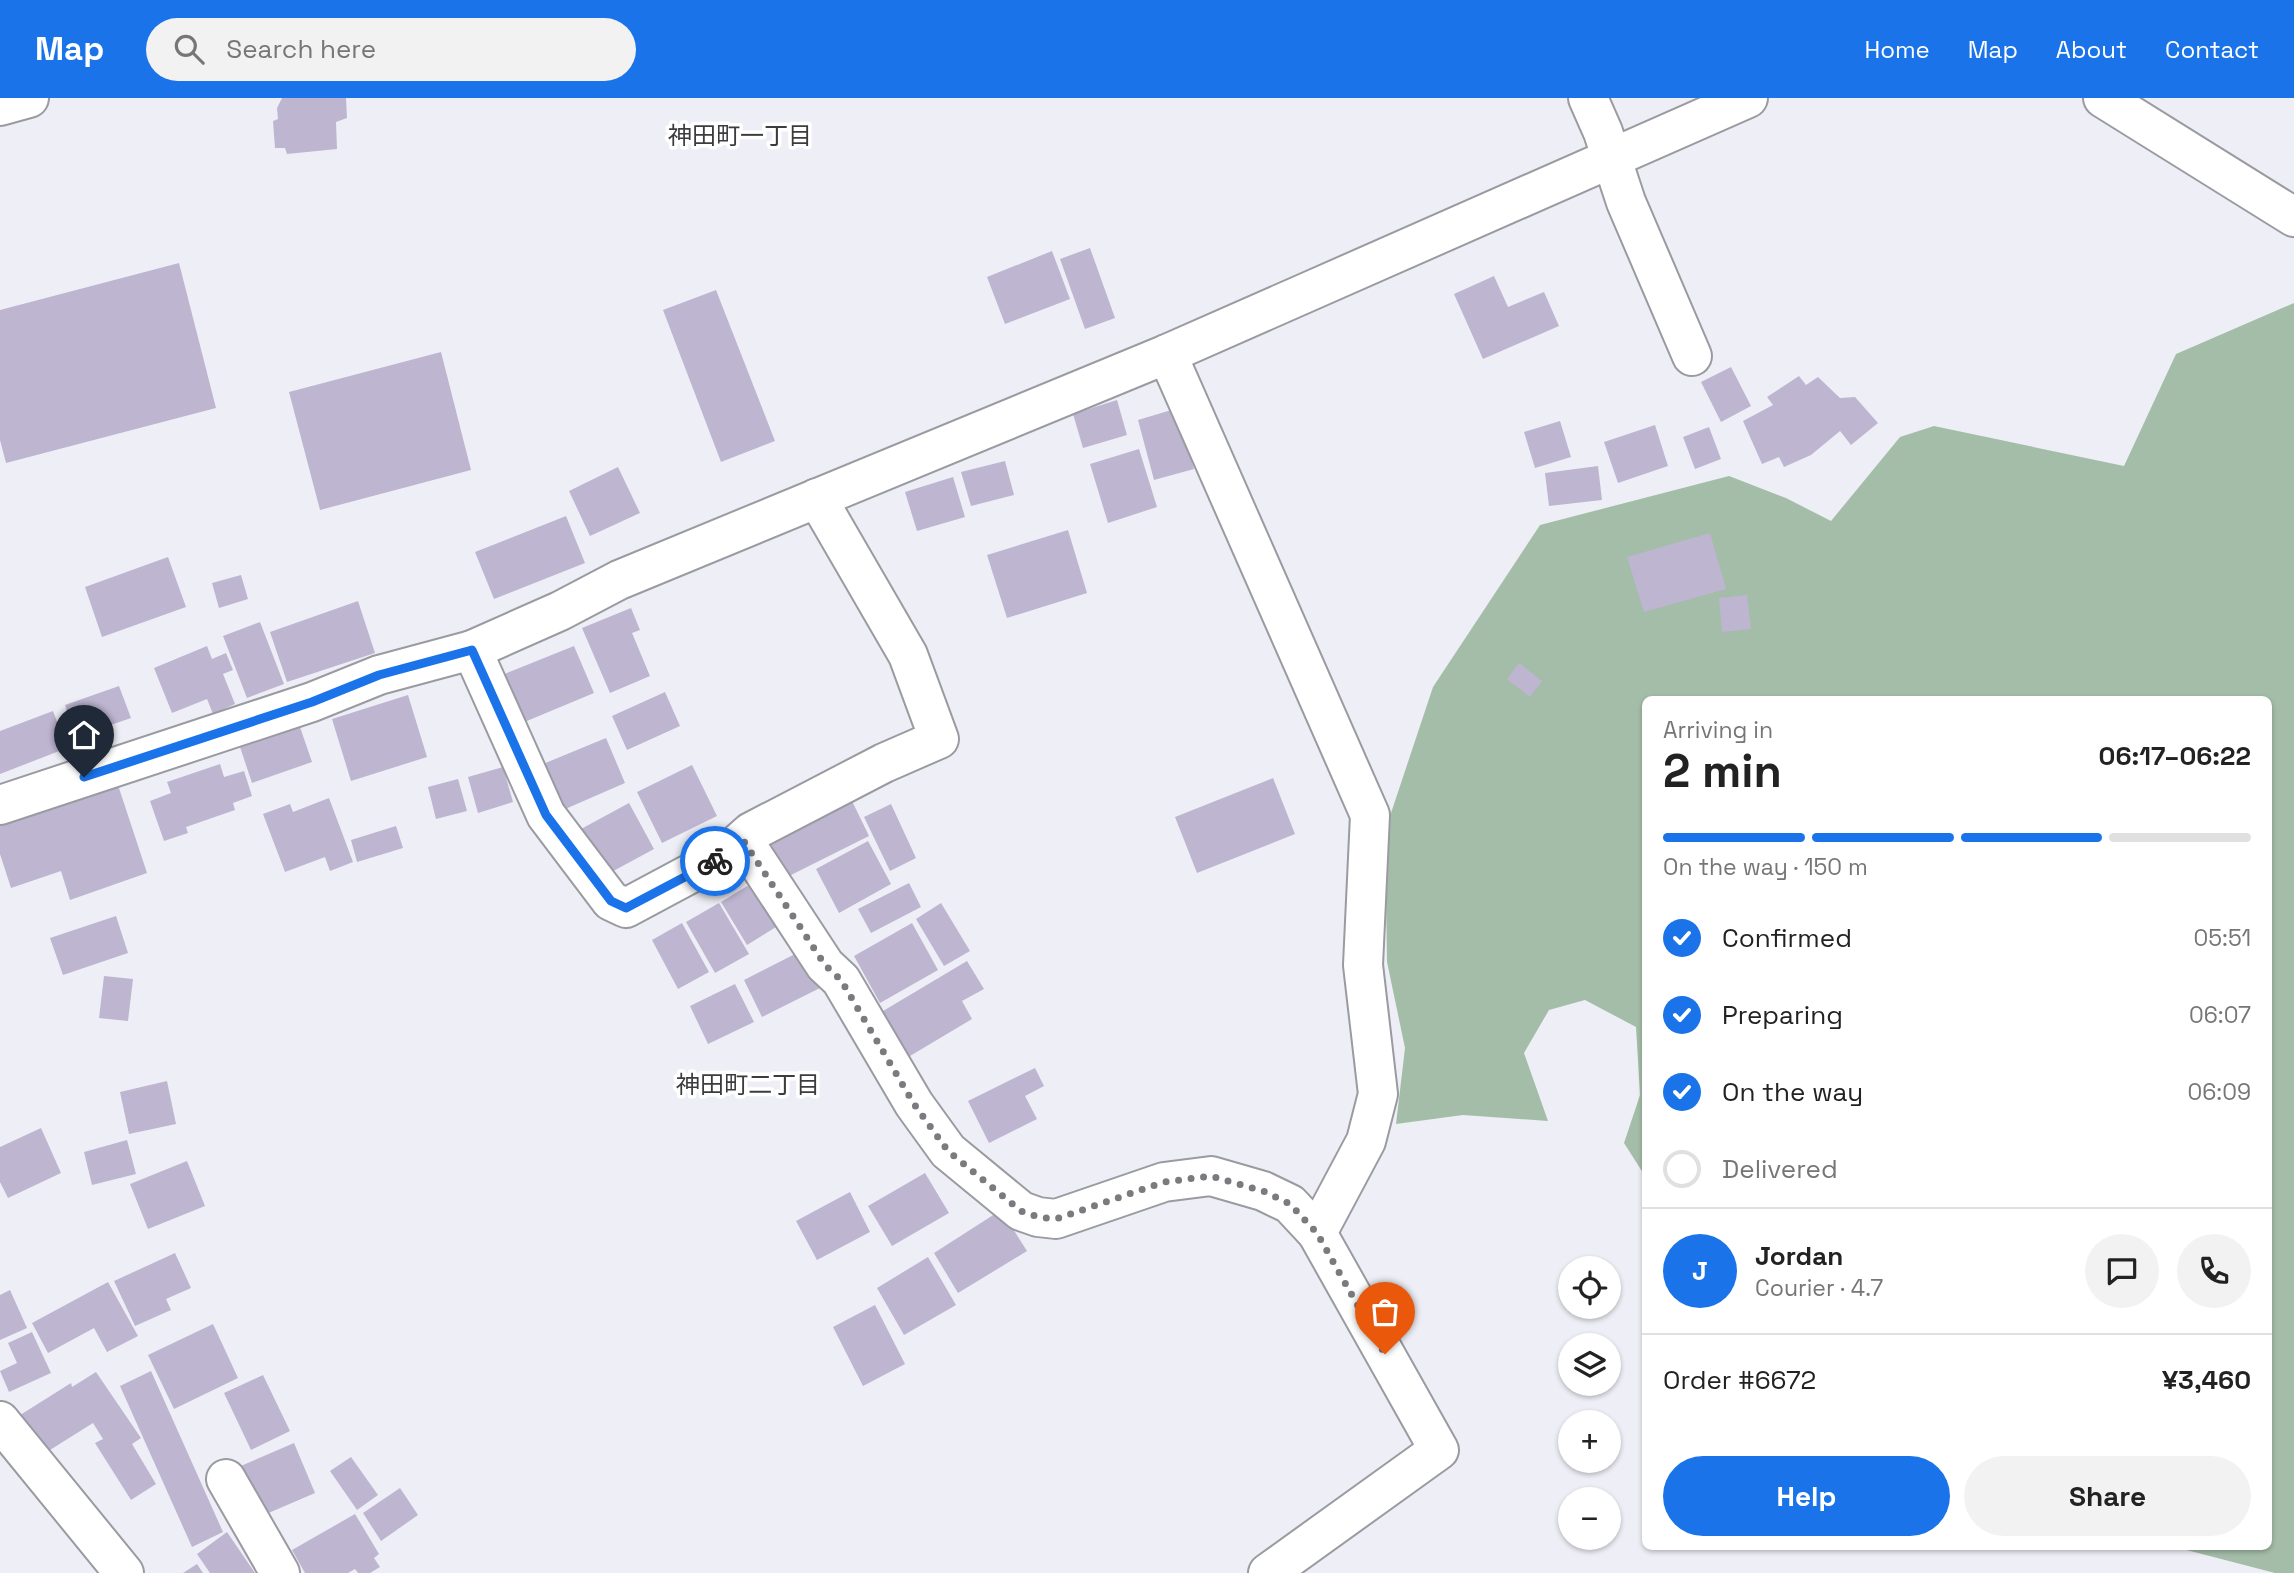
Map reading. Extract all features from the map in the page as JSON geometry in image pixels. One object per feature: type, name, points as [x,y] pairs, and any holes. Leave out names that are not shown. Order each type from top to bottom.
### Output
[{"type":"street","points":[[0,106],[29,98]]},
{"type":"street","points":[[1588,98],[1626,202],[1692,356]]},
{"type":"street","points":[[3,803],[312,702],[379,675],[472,650],[560,611],[619,580],[1167,354],[1748,98]]},
{"type":"street","points":[[2103,98],[2294,217]]},
{"type":"street","points":[[1167,354],[1370,815],[1363,965],[1378,1094],[1366,1141],[1317,1233]]},
{"type":"street","points":[[472,650],[546,815],[611,901],[626,908],[725,855],[751,832],[939,739],[908,655],[817,498]]},
{"type":"street","points":[[743,840],[825,965],[841,980],[908,1094],[948,1151],[1021,1211],[1056,1219],[1164,1182],[1211,1176],[1263,1191],[1290,1204],[1317,1233],[1439,1450],[1268,1573]]},
{"type":"street","points":[[0,1421],[124,1573]]},
{"type":"street","points":[[226,1479],[280,1573]]},
{"type":"green space","points":[[2294,303],[2294,1573],[2275,1573],[2187,1550],[2272,1550],[2272,696],[1642,696],[1642,1171],[1624,1143],[1640,1095],[1636,1027],[1585,1000],[1549,1010],[1524,1053],[1548,1121],[1463,1115],[1396,1124],[1405,1048],[1387,962],[1385,831],[1433,687],[1540,525],[1729,476],[1786,498],[1831,521],[1900,437],[1934,426],[2124,466],[2176,354]]},
{"type":"building","points":[[282,98],[346,98],[347,118],[336,122],[337,149],[287,154],[285,148],[275,148],[273,121],[278,119],[277,108]]},
{"type":"building","points":[[1090,248],[1115,318],[1085,329],[1060,259]]},
{"type":"building","points":[[1052,251],[1070,299],[1005,324],[987,277]]},
{"type":"building","points":[[179,263],[216,408],[6,463],[0,440],[0,310]]},
{"type":"building","points":[[1494,276],[1508,307],[1544,292],[1559,326],[1483,359],[1454,294]]},
{"type":"building","points":[[716,290],[775,441],[721,462],[663,310]]},
{"type":"building","points":[[441,352],[471,470],[320,510],[289,392]]},
{"type":"building","points":[[1731,367],[1751,406],[1721,422],[1701,382]]},
{"type":"building","points":[[1799,376],[1806,385],[1818,377],[1840,398],[1855,397],[1878,423],[1851,445],[1840,431],[1811,455],[1784,467],[1779,457],[1762,464],[1743,421],[1773,405],[1767,397]]},
{"type":"building","points":[[1117,400],[1127,435],[1083,448],[1073,414]]},
{"type":"building","points":[[1178,408],[1194,469],[1154,480],[1138,420]]},
{"type":"building","points":[[1560,421],[1571,457],[1535,468],[1524,432]]},
{"type":"building","points":[[1655,425],[1668,466],[1618,483],[1604,442]]},
{"type":"building","points":[[1709,427],[1721,459],[1695,469],[1683,437]]},
{"type":"building","points":[[1139,449],[1157,507],[1108,523],[1090,464]]},
{"type":"building","points":[[1005,461],[1014,495],[971,506],[961,472]]},
{"type":"building","points":[[1598,466],[1602,500],[1549,506],[1545,473]]},
{"type":"building","points":[[618,467],[640,513],[590,536],[569,491]]},
{"type":"building","points":[[953,477],[965,517],[917,531],[905,492]]},
{"type":"building","points":[[566,516],[585,563],[494,599],[475,552]]},
{"type":"building","points":[[1068,530],[1087,593],[1007,618],[987,555]]},
{"type":"building","points":[[1710,533],[1726,589],[1644,612],[1627,557]]},
{"type":"building","points":[[168,557],[186,607],[102,637],[85,587]]},
{"type":"building","points":[[241,575],[248,599],[219,608],[212,583]]},
{"type":"building","points":[[1747,595],[1751,629],[1722,632],[1719,598]]},
{"type":"building","points":[[358,601],[375,653],[287,682],[270,632]]},
{"type":"building","points":[[631,608],[640,630],[632,633],[650,676],[610,693],[582,628]]},
{"type":"building","points":[[260,622],[284,684],[247,698],[223,636]]},
{"type":"building","points":[[207,646],[212,659],[226,653],[233,670],[223,674],[235,704],[213,714],[207,699],[172,713],[154,668]]},
{"type":"building","points":[[574,646],[594,693],[522,723],[502,675]]},
{"type":"building","points":[[1519,663],[1542,681],[1530,697],[1507,679]]},
{"type":"building","points":[[119,686],[131,718],[76,737],[65,705]]},
{"type":"building","points":[[665,692],[680,726],[627,750],[612,716]]},
{"type":"building","points":[[408,695],[427,757],[351,781],[332,719]]},
{"type":"building","points":[[53,711],[67,748],[0,774],[0,731]]},
{"type":"building","points":[[300,727],[312,762],[252,783],[240,747]]},
{"type":"building","points":[[606,738],[625,783],[563,810],[543,764]]},
{"type":"building","points":[[220,764],[224,777],[244,771],[252,796],[233,803],[235,810],[186,827],[188,833],[164,841],[150,801],[171,793],[167,782]]},
{"type":"building","points":[[692,765],[717,816],[662,843],[637,792]]},
{"type":"building","points":[[503,767],[513,802],[478,813],[468,777]]},
{"type":"building","points":[[1273,778],[1295,834],[1197,873],[1175,817]]},
{"type":"building","points":[[458,779],[467,811],[436,819],[428,787]]},
{"type":"building","points":[[118,785],[147,873],[70,900],[61,871],[11,888],[0,854],[0,825]]},
{"type":"building","points":[[329,798],[353,862],[330,871],[325,857],[285,872],[263,814],[290,804],[293,812]]},
{"type":"building","points":[[852,801],[869,836],[787,877],[770,842]]},
{"type":"building","points":[[629,803],[654,849],[606,875],[581,829]]},
{"type":"building","points":[[891,804],[916,858],[890,871],[864,817]]},
{"type":"building","points":[[396,826],[403,848],[357,862],[351,840]]},
{"type":"building","points":[[868,841],[891,884],[839,913],[816,869]]},
{"type":"building","points":[[757,880],[784,922],[747,945],[721,902]]},
{"type":"building","points":[[909,883],[921,907],[871,933],[858,909]]},
{"type":"building","points":[[719,903],[749,954],[715,973],[686,922]]},
{"type":"building","points":[[941,903],[970,951],[944,966],[916,919]]},
{"type":"building","points":[[116,916],[128,953],[63,975],[50,938]]},
{"type":"building","points":[[682,923],[709,972],[678,989],[652,940]]},
{"type":"building","points":[[912,923],[938,970],[880,1003],[854,956]]},
{"type":"building","points":[[801,951],[820,988],[762,1017],[744,980]]},
{"type":"building","points":[[967,961],[984,989],[962,1001],[972,1019],[905,1059],[878,1014]]},
{"type":"building","points":[[104,976],[133,979],[128,1021],[99,1018]]},
{"type":"building","points":[[735,984],[754,1022],[708,1044],[690,1006]]},
{"type":"building","points":[[1035,1068],[1044,1086],[1025,1096],[1037,1119],[989,1143],[968,1101]]},
{"type":"building","points":[[167,1081],[176,1124],[129,1134],[120,1092]]},
{"type":"building","points":[[41,1128],[61,1173],[8,1198],[0,1182],[0,1147]]},
{"type":"building","points":[[127,1140],[136,1174],[92,1185],[84,1152]]},
{"type":"building","points":[[187,1161],[205,1206],[148,1229],[130,1184]]},
{"type":"building","points":[[925,1173],[949,1213],[892,1246],[868,1206]]},
{"type":"building","points":[[850,1192],[870,1232],[817,1260],[796,1221]]},
{"type":"building","points":[[1001,1210],[1027,1251],[958,1293],[934,1253]]},
{"type":"building","points":[[175,1253],[191,1288],[166,1299],[171,1310],[135,1326],[114,1281]]},
{"type":"building","points":[[928,1257],[956,1305],[904,1335],[877,1288]]},
{"type":"building","points":[[108,1282],[138,1336],[107,1352],[94,1328],[48,1353],[32,1323]]},
{"type":"building","points":[[10,1290],[27,1328],[0,1340],[0,1295]]},
{"type":"building","points":[[875,1305],[905,1364],[863,1386],[833,1327]]},
{"type":"building","points":[[213,1324],[238,1378],[174,1409],[148,1355]]},
{"type":"building","points":[[32,1332],[51,1373],[9,1392],[0,1371],[17,1363],[8,1343]]},
{"type":"building","points":[[151,1371],[223,1532],[192,1547],[120,1386]]},
{"type":"building","points":[[96,1372],[141,1438],[132,1444],[156,1484],[131,1500],[95,1443],[103,1439],[93,1423],[42,1455],[17,1417],[71,1383],[72,1387]]},
{"type":"building","points":[[263,1375],[290,1431],[251,1450],[224,1393]]},
{"type":"building","points":[[294,1443],[315,1493],[257,1518],[236,1468]]},
{"type":"building","points":[[351,1457],[378,1495],[357,1510],[330,1471]]},
{"type":"building","points":[[400,1488],[418,1515],[381,1541],[363,1513]]},
{"type":"building","points":[[355,1514],[379,1554],[374,1558],[380,1567],[370,1573],[358,1573],[355,1569],[348,1573],[305,1573],[292,1550]]},
{"type":"building","points":[[227,1532],[255,1573],[210,1573],[197,1554]]},
{"type":"building","points":[[197,1564],[203,1573],[183,1573]]},
{"type":"way so far","points":[[715,861],[743,840],[825,965],[841,980],[883,1055],[948,1151],[1021,1211],[1056,1219],[1164,1182],[1211,1176],[1263,1191],[1290,1204],[1317,1233],[1385,1354]]},
{"type":"district","name":"神田町一丁目","points":[[740,136]]},
{"type":"district","name":"神田町二丁目","points":[[748,1085]]},
{"type":"route","points":[[84,777],[312,702],[379,675],[472,650],[546,815],[611,901],[626,908],[715,861]]}]
